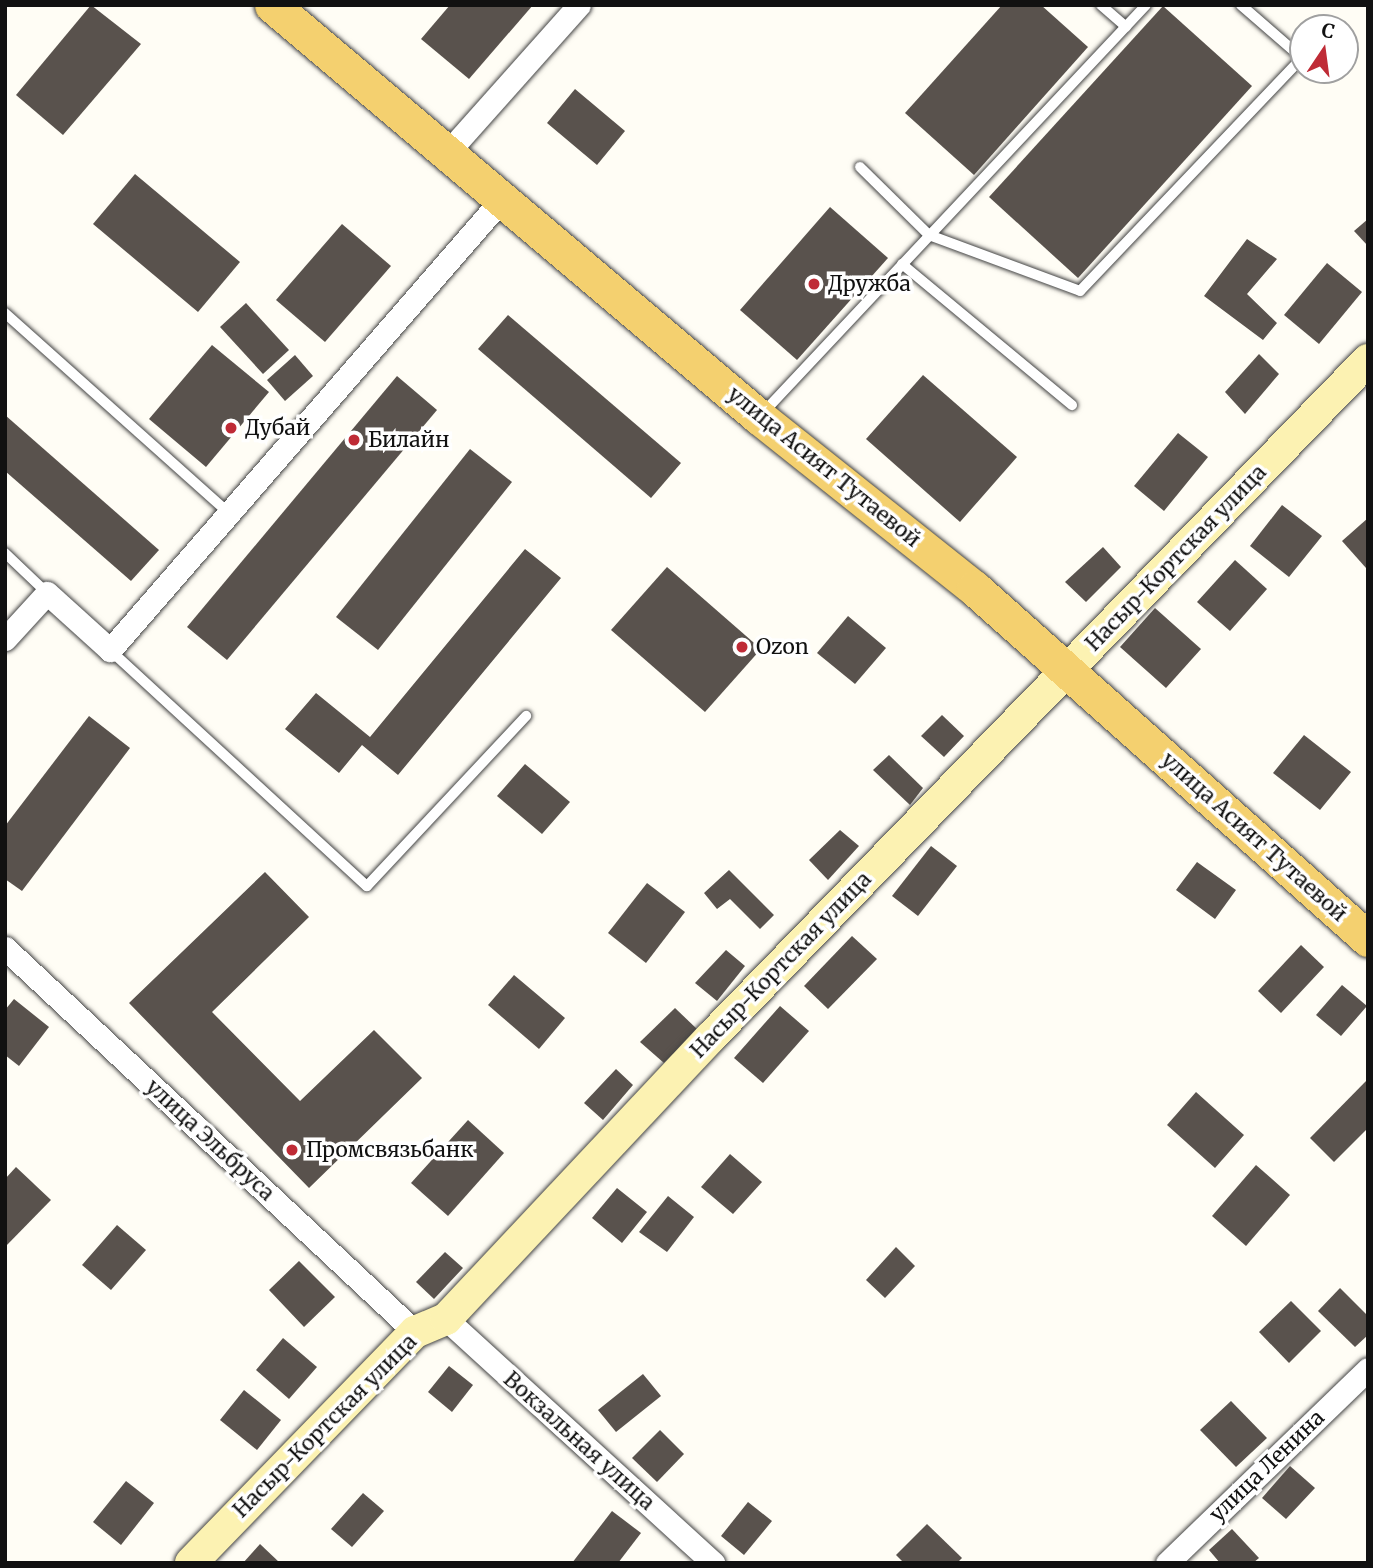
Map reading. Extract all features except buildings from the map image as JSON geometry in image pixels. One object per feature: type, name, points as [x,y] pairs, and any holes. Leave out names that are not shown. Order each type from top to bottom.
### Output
[{"type":"main road","name":"улица Асият Тутаевой","points":[[272,5],[759,417],[974,588],[1069,669],[1368,939]]},
{"type":"street","points":[[447,153],[579,5]]},
{"type":"street","points":[[5,639],[47,593],[110,650],[502,199]]},
{"type":"street","name":"Насыр-Кортская улица","points":[[191,1563],[415,1332],[446,1319],[710,1038],[1368,360]]},
{"type":"street","name":"улица Эльбруса","points":[[7,953],[415,1332]]},
{"type":"street","name":"Вокзальная улица","points":[[446,1319],[713,1563]]},
{"type":"street","name":"улица Ленина","points":[[1167,1563],[1368,1369]]},
{"type":"lane","points":[[1101,5],[1126,27]]},
{"type":"lane","points":[[759,417],[1146,5]]},
{"type":"lane","points":[[860,167],[929,235],[1080,291],[1301,58],[1241,5]]},
{"type":"lane","points":[[902,264],[1072,405]]},
{"type":"lane","points":[[5,313],[229,513]]},
{"type":"lane","points":[[5,553],[47,593]]},
{"type":"lane","points":[[110,650],[367,886],[526,716]]},
{"type":"place","name":"Дружба","points":[[814,284]]},
{"type":"place","name":"Дубай","points":[[231,428]]},
{"type":"place","name":"Билайн","points":[[354,440]]},
{"type":"place","name":"Ozon","points":[[742,647]]},
{"type":"place","name":"Промсвязьбанк","points":[[292,1150]]}]
